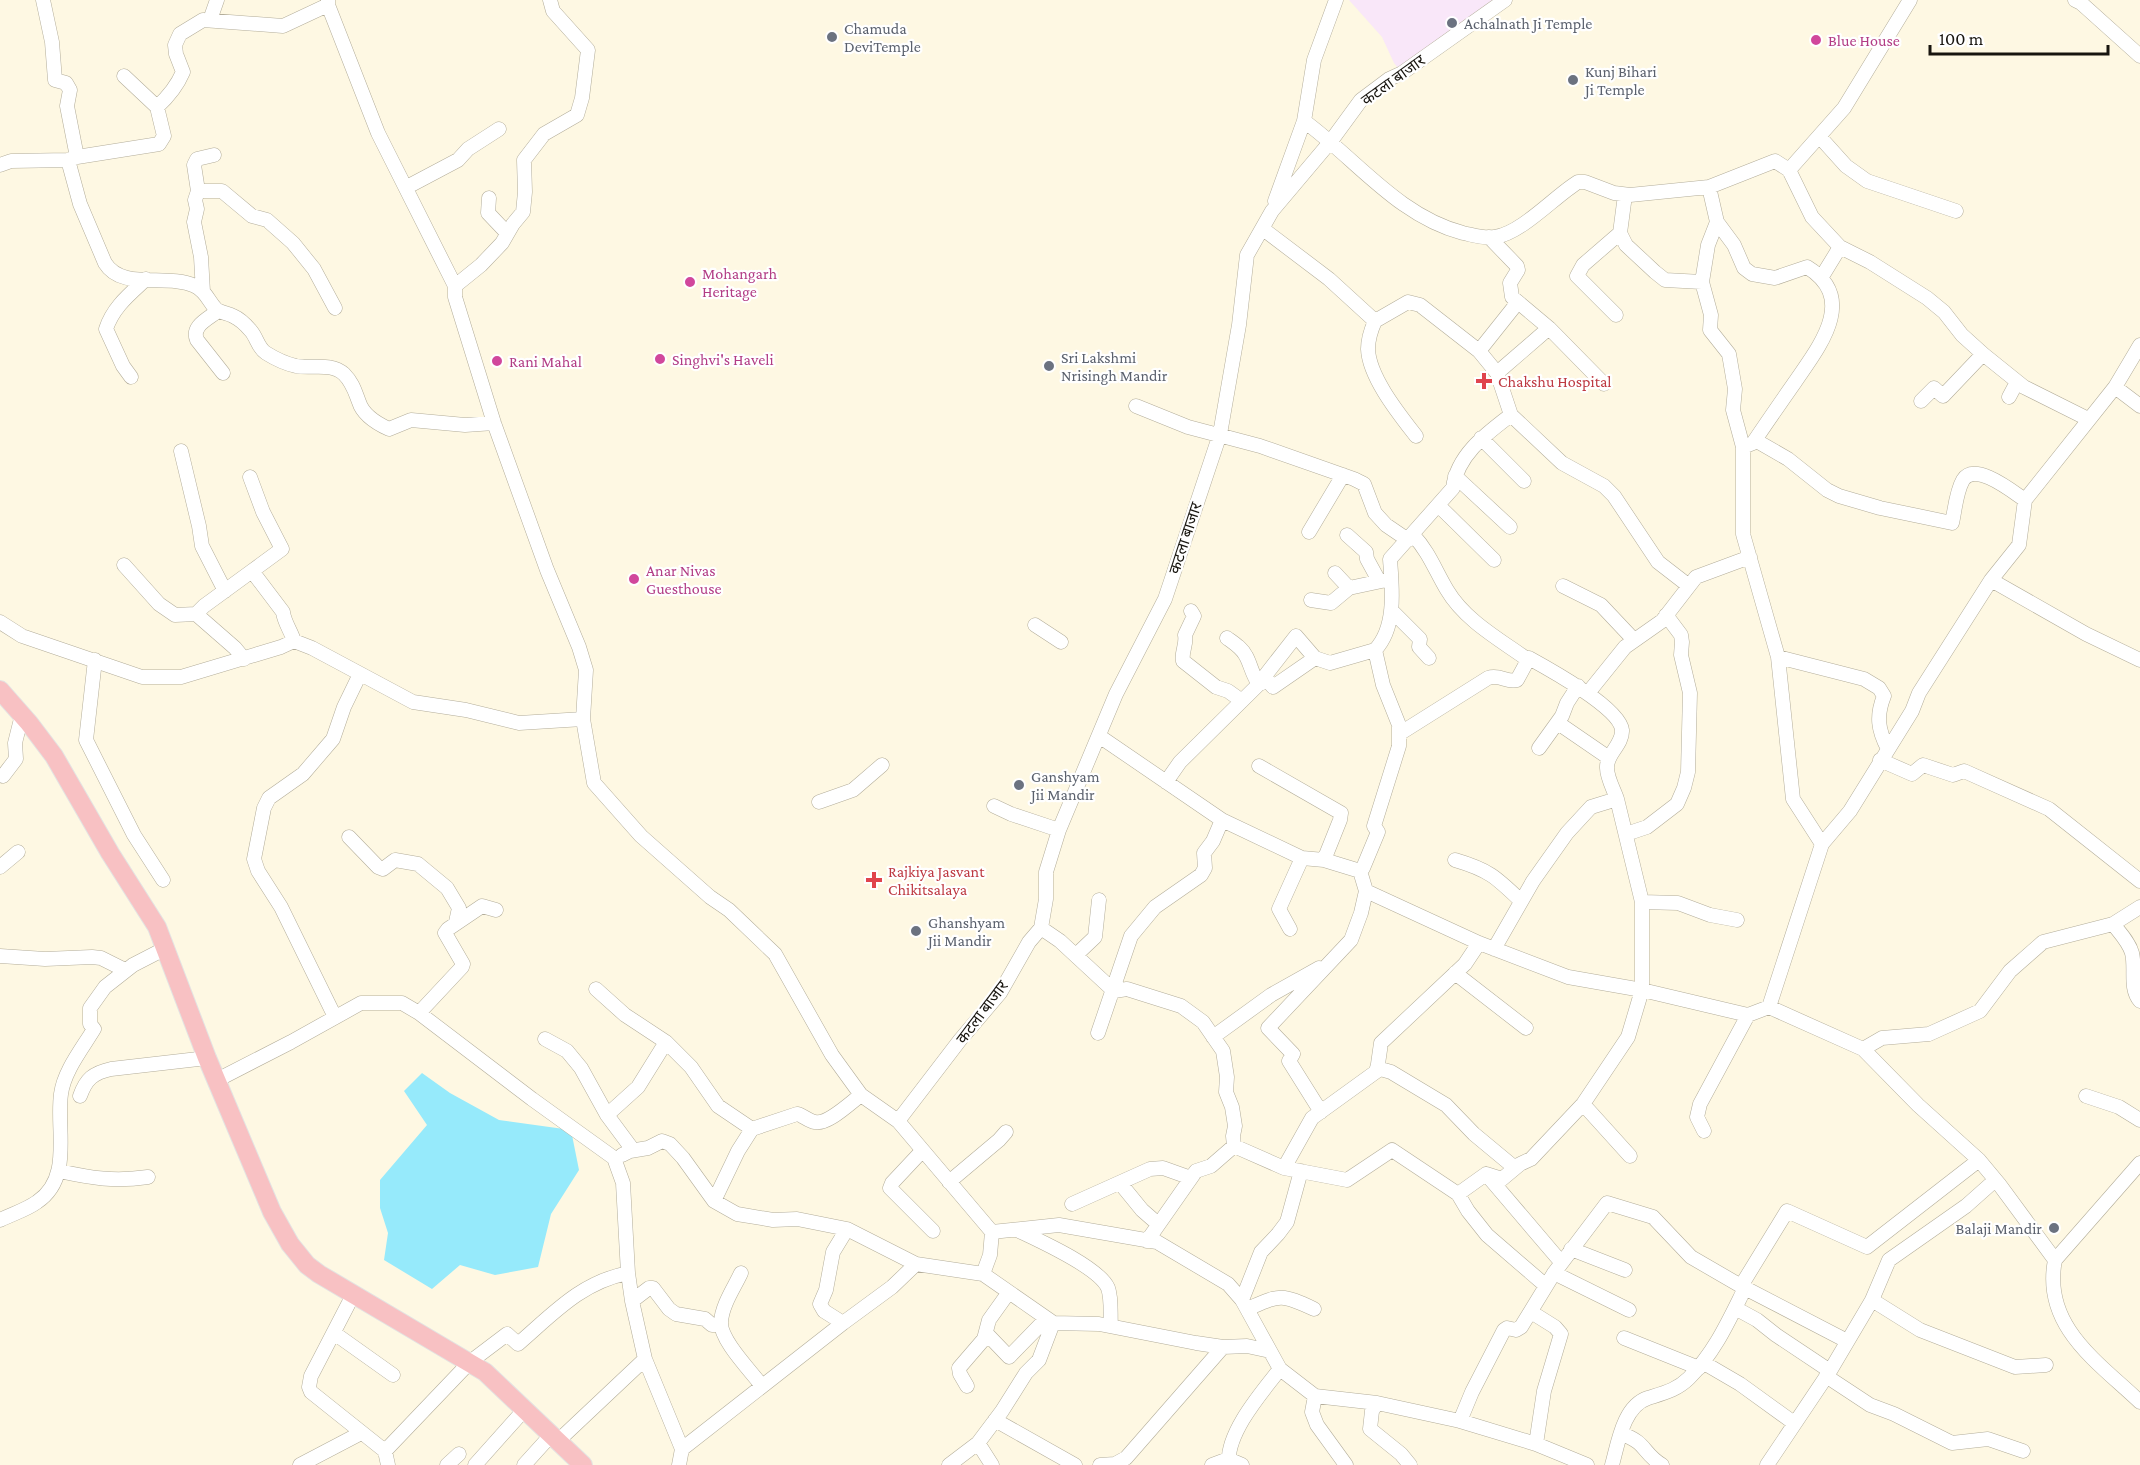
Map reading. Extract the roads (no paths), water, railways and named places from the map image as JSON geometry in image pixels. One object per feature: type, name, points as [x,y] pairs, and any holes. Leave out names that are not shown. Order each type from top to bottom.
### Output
[{"type":"main road","points":[[0,690],[54,756],[110,853],[157,927],[207,1058],[272,1212],[290,1244],[353,1295],[485,1372],[583,1465]]},
{"type":"street","points":[[43,0],[52,42],[55,80],[66,83],[70,90],[68,106],[72,158],[80,204],[109,270],[119,277],[174,280],[195,286],[204,292],[218,310],[240,320],[266,352],[295,366],[335,368],[344,374],[354,387],[364,411],[369,417],[389,429],[411,420],[465,425],[494,423]]},
{"type":"street","points":[[210,20],[217,0]]},
{"type":"street","points":[[455,286],[481,265],[502,243],[523,212],[524,160],[544,134],[577,115],[582,98],[588,50],[553,11],[550,0]]},
{"type":"street","points":[[1272,211],[1304,121],[1314,60],[1336,0]]},
{"type":"street","name":"कटला बाजार","points":[[898,1121],[960,1040],[1000,993],[1029,942],[1041,928],[1046,899],[1046,872],[1059,830],[1116,694],[1165,599],[1220,434],[1239,325],[1248,255],[1272,211],[1331,141],[1361,100],[1505,0]]},
{"type":"street","points":[[1789,170],[1844,108],[1910,0]]},
{"type":"street","points":[[2075,0],[2140,56]]},
{"type":"street","points":[[156,107],[167,97],[183,72],[175,45],[180,34],[203,20],[283,26],[328,3],[378,133],[455,286],[455,297],[494,423],[586,670],[582,719],[594,783],[641,836],[710,897],[729,910],[775,954],[832,1055],[861,1095],[898,1121],[992,1232],[990,1255],[983,1274]]},
{"type":"street","points":[[0,165],[11,161],[72,158],[159,144],[164,136],[156,107],[124,76]]},
{"type":"street","points":[[1304,121],[1331,141],[1407,207],[1432,222],[1459,231],[1489,237],[1508,232],[1578,182],[1585,182],[1625,195],[1709,187],[1775,161],[1789,170],[1812,217],[1840,248],[1870,262],[1927,298],[1944,312],[1962,335],[2017,382],[2088,419]]},
{"type":"street","points":[[407,187],[458,160],[468,148],[499,129]]},
{"type":"street","points":[[1819,136],[1846,165],[1867,181],[1956,210]]},
{"type":"street","points":[[204,292],[201,256],[194,222],[197,209],[195,200],[198,191],[195,180],[195,162],[200,158],[214,155]]},
{"type":"street","points":[[1709,187],[1717,222],[1734,245],[1744,268],[1752,274],[1775,278],[1805,266],[1821,278],[1831,297],[1831,318],[1828,331],[1813,357],[1749,444]]},
{"type":"street","points":[[198,191],[222,191],[252,216],[267,220],[293,243],[314,268],[335,308]]},
{"type":"street","points":[[1625,195],[1620,233],[1626,245],[1661,278],[1670,281],[1702,282]]},
{"type":"street","points":[[489,198],[488,213],[507,233]]},
{"type":"street","points":[[1717,222],[1708,245],[1702,282],[1711,315],[1710,330],[1729,354],[1735,389],[1733,410],[1749,444],[1743,534],[1778,657],[1792,799],[1822,844]]},
{"type":"street","points":[[1263,229],[1329,279],[1375,321]]},
{"type":"street","points":[[1616,315],[1577,276],[1583,265],[1620,233]]},
{"type":"street","points":[[1489,237],[1517,266],[1518,270],[1509,288],[1512,297],[1548,328],[1604,384]]},
{"type":"street","points":[[1821,278],[1840,248]]},
{"type":"street","points":[[131,377],[123,366],[106,329],[111,315],[122,301],[146,279]]},
{"type":"street","points":[[1416,436],[1385,395],[1370,360],[1368,349],[1369,335],[1375,321],[1408,302],[1420,305],[1479,351],[1497,374],[1511,415],[1562,463],[1604,486],[1614,496],[1658,562],[1689,586]]},
{"type":"street","points":[[1479,351],[1518,302]]},
{"type":"street","points":[[218,310],[196,328],[194,333],[223,373]]},
{"type":"street","points":[[1497,374],[1548,328]]},
{"type":"street","points":[[1769,1007],[1822,844],[1850,811],[1912,711],[1919,693],[1991,580],[2019,545],[2025,500],[2115,387],[2140,345]]},
{"type":"street","points":[[1921,401],[1934,388],[1943,396],[1983,354]]},
{"type":"street","points":[[2009,397],[2017,382]]},
{"type":"street","points":[[2115,387],[2140,406]]},
{"type":"street","points":[[1136,405],[1188,427],[1269,449],[1364,484],[1375,513],[1386,525],[1411,537],[1427,550],[1447,591],[1459,605],[1524,657],[1583,689],[1618,722],[1622,729],[1618,745],[1609,758],[1607,769],[1617,799],[1642,902],[1642,990],[1628,1038],[1583,1104],[1531,1159],[1502,1179],[1486,1174]]},
{"type":"street","points":[[1166,782],[1180,762],[1263,683],[1264,677],[1296,636],[1316,658],[1330,663],[1375,650],[1384,636],[1391,610],[1385,580],[1390,559],[1453,488],[1455,477],[1463,460],[1481,438],[1511,415]]},
{"type":"street","points":[[1481,438],[1524,481]]},
{"type":"street","points":[[1749,444],[1788,459],[1827,490],[1839,496],[1880,508],[1952,523],[1961,485],[1966,476],[1973,473],[1994,480],[2025,500]]},
{"type":"street","points":[[181,451],[200,526],[202,546],[225,591]]},
{"type":"street","points":[[1309,532],[1343,475]]},
{"type":"street","points":[[124,565],[159,604],[175,615],[196,614],[282,549],[263,512],[250,477]]},
{"type":"street","points":[[1455,477],[1510,527]]},
{"type":"street","points":[[1438,506],[1494,560]]},
{"type":"street","points":[[1347,535],[1366,552],[1367,559],[1385,580]]},
{"type":"street","points":[[1539,748],[1558,723],[1567,703],[1635,640],[1657,626],[1696,577],[1750,557]]},
{"type":"street","points":[[252,571],[283,612],[294,641]]},
{"type":"street","points":[[1335,573],[1349,588]]},
{"type":"street","points":[[1311,600],[1331,603],[1349,588],[1385,580]]},
{"type":"street","points":[[1991,580],[2086,634],[2139,656]]},
{"type":"street","points":[[1563,586],[1600,605],[1635,640]]},
{"type":"street","points":[[1391,610],[1420,639],[1419,647],[1429,658]]},
{"type":"street","points":[[1191,611],[1194,616],[1185,634],[1183,661],[1216,687],[1228,691],[1242,701]]},
{"type":"street","points":[[196,614],[235,648],[244,659]]},
{"type":"street","points":[[1626,834],[1647,827],[1677,804],[1688,772],[1690,693],[1681,655],[1681,635],[1666,615]]},
{"type":"street","points":[[0,622],[22,636],[142,677],[180,677],[244,659],[294,641],[312,648],[413,702],[466,710],[519,723],[582,719]]},
{"type":"street","points":[[1035,625],[1061,642]]},
{"type":"street","points":[[1227,638],[1241,649],[1247,657],[1250,669],[1263,683],[1273,687],[1316,658]]},
{"type":"street","points":[[1360,871],[1378,832],[1374,826],[1399,746],[1399,725],[1383,685],[1375,650]]},
{"type":"street","points":[[1778,657],[1856,676],[1874,684],[1884,696],[1878,714],[1884,755],[1912,774],[1923,765],[1953,775],[1964,771],[2049,809],[2140,881]]},
{"type":"street","points":[[1399,734],[1488,678],[1497,676],[1510,682],[1517,680],[1529,658]]},
{"type":"street","points":[[95,660],[86,740],[134,835],[163,880]]},
{"type":"street","points":[[335,1017],[281,907],[258,871],[254,859],[264,808],[269,798],[303,774],[333,739],[344,707],[360,674]]},
{"type":"street","points":[[3,776],[16,759],[15,743],[22,716]]},
{"type":"street","points":[[1558,723],[1609,758]]},
{"type":"street","points":[[1099,736],[1222,820],[1302,858],[1324,860],[1360,871]]},
{"type":"street","points":[[819,802],[853,790],[882,765]]},
{"type":"street","points":[[1259,766],[1341,813],[1324,860]]},
{"type":"street","points":[[1494,949],[1521,901],[1567,833],[1591,807],[1617,799]]},
{"type":"street","points":[[994,806],[1059,830]]},
{"type":"street","points":[[1098,1033],[1131,936],[1155,907],[1201,875],[1205,868],[1204,853],[1213,841],[1222,820]]},
{"type":"street","points":[[349,837],[382,869],[395,860],[417,864],[438,879],[452,894],[459,908],[456,922]]},
{"type":"street","points":[[0,867],[18,852]]},
{"type":"street","points":[[1290,929],[1279,909],[1302,858]]},
{"type":"street","points":[[1455,860],[1482,868],[1521,901]]},
{"type":"street","points":[[1321,1112],[1289,1061],[1293,1054],[1268,1028],[1351,940],[1361,914],[1366,891],[1360,871]]},
{"type":"street","points":[[1366,891],[1479,943],[1568,976],[1642,990],[1748,1015],[1769,1007],[1863,1049],[1918,1106],[1979,1160],[2000,1184],[2055,1260]]},
{"type":"street","points":[[1077,955],[1095,937],[1099,900]]},
{"type":"street","points":[[1642,902],[1678,903],[1710,915],[1737,920]]},
{"type":"street","points":[[419,1013],[463,964],[445,933],[456,922],[482,906],[496,910]]},
{"type":"street","points":[[1863,1049],[1882,1038],[1929,1034],[1980,1011],[2010,971],[2043,942],[2113,924],[2140,907]]},
{"type":"street","points":[[2113,924],[2132,951],[2134,989],[2140,1001]]},
{"type":"street","points":[[1041,928],[1077,955],[1114,991]]},
{"type":"street","points":[[1284,1168],[1312,1118],[1377,1071],[1381,1043],[1465,964],[1479,943]]},
{"type":"street","points":[[0,1220],[38,1202],[50,1191],[59,1171],[63,1083],[94,1029],[90,1024],[90,1008],[105,987],[125,970],[166,948]]},
{"type":"street","points":[[0,956],[45,959],[101,958],[125,970]]},
{"type":"street","points":[[1213,1037],[1271,995],[1331,962]]},
{"type":"street","points":[[1455,973],[1526,1028]]},
{"type":"street","points":[[596,989],[625,1015],[666,1042],[691,1067],[718,1106],[752,1129]]},
{"type":"street","points":[[1114,991],[1127,989],[1181,1006],[1203,1022],[1223,1051],[1227,1077],[1226,1092],[1232,1107],[1235,1126],[1234,1146]]},
{"type":"street","points":[[217,1080],[361,1003],[402,1003],[419,1013],[614,1158],[623,1183],[628,1273],[632,1301],[645,1359],[682,1449],[679,1465]]},
{"type":"street","points":[[1704,1131],[1697,1117],[1700,1104],[1748,1015]]},
{"type":"street","points":[[545,1039],[567,1052],[581,1068],[607,1115],[627,1141],[630,1151]]},
{"type":"street","points":[[607,1115],[638,1087],[666,1042]]},
{"type":"street","points":[[80,1096],[89,1078],[99,1072],[207,1058]]},
{"type":"street","points":[[1377,1068],[1391,1072],[1446,1105],[1474,1134],[1515,1168]]},
{"type":"street","points":[[714,1201],[752,1129],[797,1114],[814,1122],[821,1122],[831,1118],[861,1095]]},
{"type":"street","points":[[2086,1096],[2120,1107],[2140,1120]]},
{"type":"street","points":[[1583,1104],[1630,1156]]},
{"type":"street","points":[[949,1182],[999,1140],[1006,1131]]},
{"type":"street","points":[[614,1158],[630,1151],[648,1148],[662,1141],[667,1142],[683,1158],[714,1201],[737,1214],[773,1220],[797,1219],[847,1229],[916,1264],[983,1274],[1050,1321],[1099,1324],[1222,1347],[1246,1346],[1270,1351]]},
{"type":"street","points":[[1234,1146],[1284,1168],[1347,1180],[1392,1150],[1458,1194],[1487,1235],[1545,1285]]},
{"type":"street","points":[[1147,1241],[1196,1171],[1211,1166],[1234,1146]]},
{"type":"street","points":[[922,1152],[892,1183],[890,1188],[933,1231]]},
{"type":"street","points":[[1612,1465],[1621,1434],[1630,1414],[1640,1402],[1680,1386],[1701,1365],[1715,1346],[1743,1287],[1787,1211],[1867,1247],[1979,1160]]},
{"type":"street","points":[[2140,1163],[2055,1260],[2053,1270],[2055,1303],[2071,1335],[2140,1401]]},
{"type":"street","points":[[1072,1204],[1150,1169],[1163,1168],[1191,1178]]},
{"type":"street","points":[[59,1171],[95,1179],[122,1181],[148,1177]]},
{"type":"street","points":[[1245,1305],[1261,1252],[1287,1222],[1301,1171]]},
{"type":"street","points":[[1458,1194],[1486,1174]]},
{"type":"street","points":[[1486,1174],[1557,1267],[1629,1310]]},
{"type":"street","points":[[1767,1465],[1828,1374],[1872,1300],[1889,1260],[1966,1206],[1993,1182],[2000,1184]]},
{"type":"street","points":[[1119,1183],[1142,1210],[1158,1224]]},
{"type":"street","points":[[1460,1421],[1472,1392],[1504,1330],[1519,1329],[1557,1267],[1607,1203],[1653,1217],[1691,1257],[1847,1341]]},
{"type":"street","points":[[992,1232],[1059,1225],[1156,1242],[1228,1284],[1245,1305],[1280,1369],[1315,1396],[1377,1403],[1460,1421],[1536,1444],[1587,1465]]},
{"type":"street","points":[[843,1323],[824,1311],[820,1304],[826,1290],[833,1252],[847,1229]]},
{"type":"street","points":[[1015,1229],[1058,1249],[1100,1278],[1109,1290],[1111,1326]]},
{"type":"street","points":[[1571,1249],[1625,1270]]},
{"type":"street","points":[[682,1449],[892,1287],[916,1264]]},
{"type":"street","points":[[385,1451],[470,1362],[507,1334],[518,1344],[586,1287],[608,1277],[628,1273]]},
{"type":"street","points":[[741,1273],[723,1314],[721,1325],[727,1340],[762,1386]]},
{"type":"street","points":[[632,1301],[649,1288],[653,1288],[676,1314],[705,1318],[712,1325],[721,1325]]},
{"type":"street","points":[[967,1386],[959,1368],[981,1344],[991,1316],[1009,1292]]},
{"type":"street","points":[[353,1295],[311,1376],[309,1386],[311,1392],[385,1451],[388,1465]]},
{"type":"street","points":[[1245,1305],[1282,1296],[1314,1309]]},
{"type":"street","points":[[1872,1300],[1920,1330],[2015,1366],[2046,1365]]},
{"type":"street","points":[[1735,1308],[1757,1320],[1870,1406],[1894,1414],[1952,1443],[1988,1439],[2023,1451]]},
{"type":"street","points":[[1531,1312],[1555,1327],[1561,1334],[1544,1391],[1536,1444]]},
{"type":"street","points":[[986,1333],[1009,1357],[1050,1321]]},
{"type":"street","points":[[949,1465],[978,1443],[1026,1373],[1039,1360],[1050,1321]]},
{"type":"street","points":[[334,1333],[393,1375]]},
{"type":"street","points":[[1624,1338],[1701,1365],[1740,1384],[1794,1422]]},
{"type":"street","points":[[1101,1465],[1115,1464],[1126,1458],[1222,1347]]},
{"type":"street","points":[[524,1465],[645,1359]]},
{"type":"street","points":[[1212,1465],[1233,1463],[1246,1412],[1280,1369]]},
{"type":"street","points":[[1315,1396],[1312,1412],[1317,1425],[1346,1465]]},
{"type":"street","points":[[1377,1403],[1372,1412],[1370,1429],[1401,1454],[1410,1465]]},
{"type":"street","points":[[475,1465],[525,1409]]},
{"type":"street","points":[[995,1420],[1075,1465]]},
{"type":"street","points":[[300,1465],[361,1433]]},
{"type":"street","points":[[1621,1434],[1637,1440],[1652,1459],[1662,1465]]},
{"type":"street","points":[[978,1443],[992,1465]]},
{"type":"street","points":[[447,1465],[459,1454]]},
{"type":"water","points":[[422,1073],[450,1093],[499,1120],[571,1130],[579,1170],[551,1214],[538,1267],[495,1275],[460,1265],[432,1289],[384,1260],[388,1233],[380,1208],[380,1180],[427,1125],[404,1091]]},
{"type":"place","name":"Achalnath Ji Temple","points":[[1452,23]]},
{"type":"place","name":"Chamuda DeviTemple","points":[[832,37]]},
{"type":"place","name":"Blue House","points":[[1816,40]]},
{"type":"place","name":"Kunj Bihari Ji Temple","points":[[1573,80]]},
{"type":"place","name":"Mohangarh Heritage","points":[[690,282]]},
{"type":"place","name":"Singhvi's Haveli","points":[[660,359]]},
{"type":"place","name":"Rani Mahal","points":[[497,361]]},
{"type":"place","name":"Sri Lakshmi Nrisingh Mandir","points":[[1049,366]]},
{"type":"place","name":"Chakshu Hospital","points":[[1484,381]]},
{"type":"place","name":"Anar Nivas Guesthouse","points":[[634,579]]},
{"type":"place","name":"Ganshyam Jii Mandir","points":[[1019,785]]},
{"type":"place","name":"Rajkiya Jasvant Chikitsalaya","points":[[874,880]]},
{"type":"place","name":"Ghanshyam Jii Mandir","points":[[916,931]]},
{"type":"place","name":"Balaji Mandir","points":[[2054,1228]]}]
